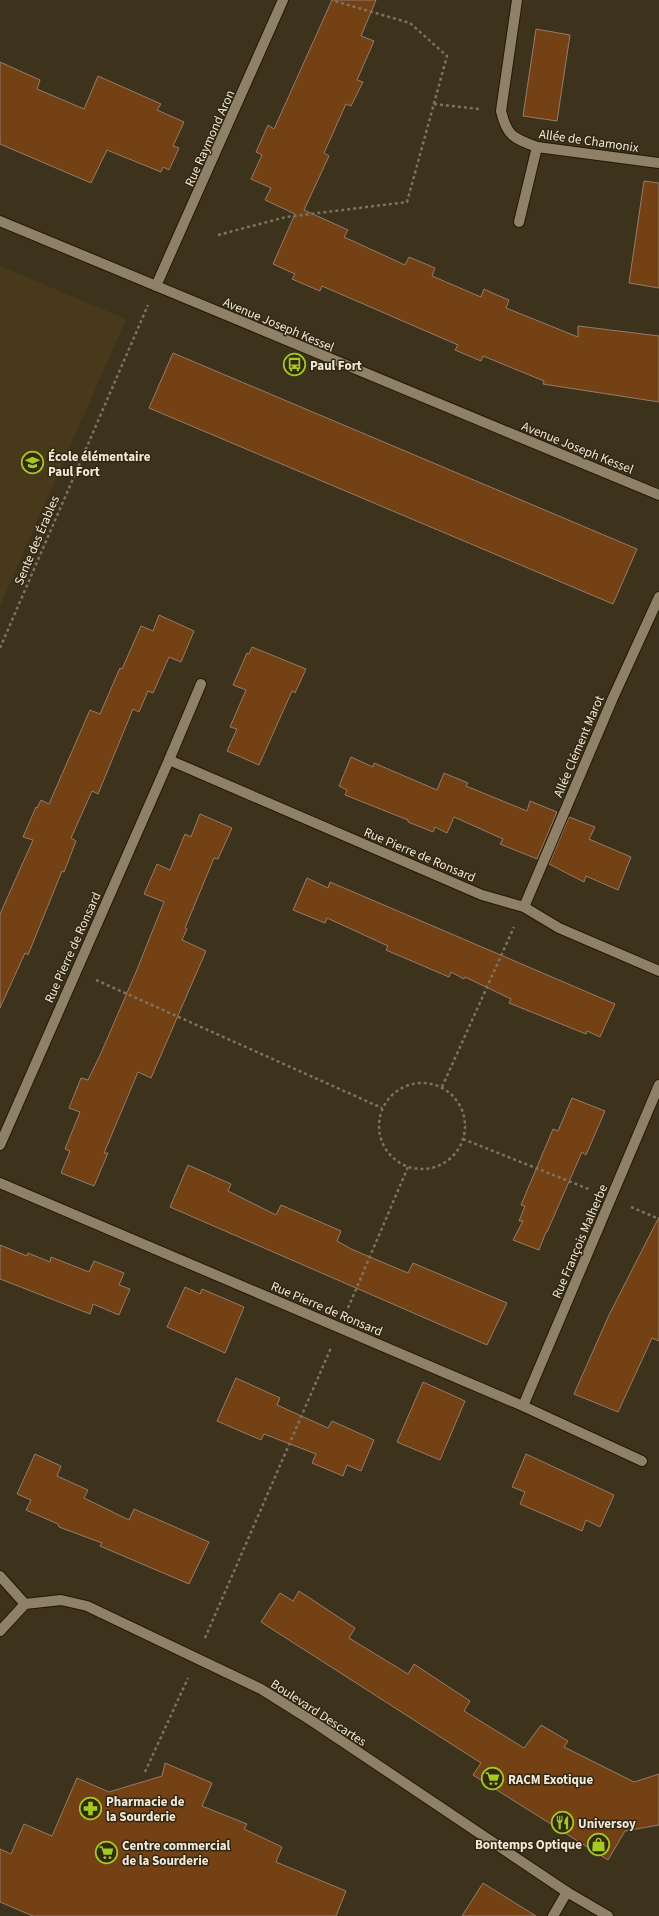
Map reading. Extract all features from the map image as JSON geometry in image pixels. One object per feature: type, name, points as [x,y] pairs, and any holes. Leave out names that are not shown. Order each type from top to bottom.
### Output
[{"type":"street","name":"Rue Raymond Aron","points":[[156,286],[283,0]]},
{"type":"street","name":"Allée de Chamonix","points":[[517,0],[501,111],[505,128],[519,140],[537,147],[659,163]]},
{"type":"street","points":[[519,222],[537,147]]},
{"type":"street","name":"Avenue Joseph Kessel","points":[[0,221],[659,495]]},
{"type":"street","name":"Allée Clément Marot","points":[[524,907],[612,700],[659,597]]},
{"type":"street","name":"Rue Pierre de Ronsard","points":[[0,1145],[202,684]]},
{"type":"street","name":"Rue Pierre de Ronsard","points":[[169,760],[482,895],[524,907],[559,928],[659,971]]},
{"type":"street","name":"Rue François Malherbe","points":[[523,1406],[659,1085]]},
{"type":"street","name":"Rue Pierre de Ronsard","points":[[0,1183],[523,1406],[642,1461]]},
{"type":"street","points":[[0,1576],[25,1604],[0,1631]]},
{"type":"street","name":"Boulevard Descartes","points":[[25,1604],[61,1600],[87,1606],[261,1689],[312,1721],[567,1892],[608,1916]]},
{"type":"street","points":[[553,1916],[567,1892]]},
{"type":"path","points":[[218,235],[286,217],[407,202],[447,56],[410,23],[330,0]]},
{"type":"path","points":[[434,104],[501,111]]},
{"type":"path","name":"Sente des Érables","points":[[0,648],[156,286]]},
{"type":"path","points":[[442,1087],[524,907]]},
{"type":"path","points":[[75,971],[382,1108]]},
{"type":"path","points":[[425,1083],[442,1087],[454,1096],[462,1109],[465,1124],[463,1139],[455,1154],[442,1165],[425,1169],[408,1167],[392,1158],[382,1143],[378,1126],[382,1108],[392,1094],[407,1085],[425,1083]]},
{"type":"path","points":[[463,1139],[659,1219]]},
{"type":"path","points":[[146,1772],[408,1167]]},
{"type":"shaded area","name":"École élémentaire Paul Fort","points":[[0,266],[126,319],[0,606]]},
{"type":"building","points":[[332,0],[376,0],[361,36],[374,41],[357,80],[363,82],[351,106],[346,104],[324,153],[329,156],[304,210],[348,230],[344,237],[405,265],[409,257],[435,268],[432,276],[481,297],[484,289],[509,300],[506,308],[578,337],[578,326],[659,336],[659,402],[543,384],[544,381],[483,356],[481,361],[455,350],[458,345],[322,286],[320,291],[292,279],[295,274],[273,264],[295,214],[265,200],[271,188],[251,179],[262,155],[256,152],[268,125],[274,129]]},
{"type":"building","points":[[536,29],[570,35],[557,121],[523,116]]},
{"type":"building","points":[[0,62],[40,80],[37,89],[84,109],[98,76],[161,104],[157,110],[184,122],[173,146],[179,148],[169,170],[163,167],[161,172],[107,150],[91,183],[0,144]]},
{"type":"building","points":[[644,181],[659,183],[659,288],[629,283]]},
{"type":"building","points":[[173,353],[637,549],[613,604],[149,408]]},
{"type":"building","points":[[159,615],[194,631],[181,662],[169,657],[153,693],[148,691],[139,712],[133,709],[98,794],[92,791],[71,838],[76,841],[64,872],[62,871],[28,955],[25,953],[0,1008],[0,914],[33,840],[23,837],[36,807],[37,808],[41,800],[49,804],[90,710],[100,714],[120,668],[122,669],[141,626],[153,631]]},
{"type":"building","points":[[252,647],[306,669],[295,693],[292,691],[259,765],[227,751],[237,729],[230,727],[246,690],[233,685],[247,653],[249,654]]},
{"type":"building","points":[[351,757],[373,767],[374,763],[437,790],[444,773],[468,783],[466,786],[527,811],[530,801],[557,812],[537,859],[500,844],[503,839],[454,817],[447,833],[435,827],[433,832],[408,822],[408,820],[345,795],[347,790],[339,786]]},
{"type":"building","points":[[200,814],[232,828],[218,859],[214,858],[185,928],[187,929],[182,940],[206,951],[151,1078],[138,1072],[104,1153],[108,1153],[94,1186],[61,1173],[70,1151],[65,1149],[80,1112],[69,1108],[81,1078],[88,1080],[101,1053],[164,902],[144,894],[157,864],[170,870],[185,834],[191,837]]},
{"type":"building","points":[[569,817],[595,827],[589,839],[631,857],[618,890],[586,876],[584,882],[549,864]]},
{"type":"building","points":[[307,878],[328,888],[330,882],[615,1004],[600,1037],[587,1031],[586,1034],[509,1003],[511,999],[465,977],[464,979],[451,972],[449,977],[386,950],[388,946],[327,918],[325,923],[293,910]]},
{"type":"building","points":[[572,1098],[605,1111],[586,1155],[582,1152],[539,1250],[513,1240],[523,1221],[519,1221],[525,1206],[521,1205],[553,1129],[558,1131]]},
{"type":"building","points":[[188,1165],[231,1184],[228,1191],[276,1215],[281,1205],[341,1231],[337,1241],[351,1249],[408,1273],[413,1263],[507,1303],[487,1345],[170,1207]]},
{"type":"building","points":[[659,1217],[659,1341],[652,1338],[618,1412],[574,1394],[609,1315]]},
{"type":"building","points":[[0,1245],[27,1256],[28,1253],[50,1262],[51,1257],[89,1272],[94,1261],[124,1273],[119,1285],[130,1289],[119,1315],[93,1304],[90,1314],[0,1279]]},
{"type":"building","points":[[185,1287],[200,1294],[202,1289],[244,1307],[225,1353],[167,1327]]},
{"type":"building","points":[[236,1378],[280,1398],[277,1405],[328,1428],[332,1421],[374,1440],[361,1471],[347,1465],[343,1476],[312,1463],[316,1454],[264,1434],[261,1440],[217,1421]]},
{"type":"building","points":[[423,1382],[465,1401],[440,1460],[397,1442]]},
{"type":"building","points":[[35,1454],[61,1466],[57,1476],[88,1490],[84,1498],[129,1520],[134,1509],[209,1542],[189,1584],[100,1546],[102,1543],[59,1527],[58,1524],[26,1510],[31,1500],[17,1494]]},
{"type":"building","points":[[526,1454],[614,1495],[600,1527],[586,1520],[582,1531],[520,1504],[525,1492],[512,1487]]},
{"type":"building","points":[[299,1591],[355,1628],[349,1638],[408,1674],[414,1664],[470,1701],[464,1711],[524,1748],[541,1725],[568,1741],[564,1747],[634,1782],[659,1774],[659,1825],[625,1831],[608,1860],[473,1775],[481,1763],[261,1622],[280,1593],[293,1601]]},
{"type":"building","points":[[165,1763],[212,1783],[202,1806],[247,1824],[244,1829],[282,1847],[276,1862],[346,1891],[336,1916],[33,1916],[0,1902],[0,1849],[11,1854],[24,1824],[52,1836],[77,1778],[109,1792],[162,1776]]},
{"type":"building","points":[[483,1883],[536,1916],[462,1916]]},
{"type":"place","name":"Paul Fort","points":[[295,365]]},
{"type":"place","name":"École élémentaire Paul Fort","points":[[32,463]]},
{"type":"place","name":"RACM Exotique","points":[[492,1779]]},
{"type":"place","name":"Pharmacie de la Sourderie","points":[[91,1808]]},
{"type":"place","name":"Universoy","points":[[562,1823]]},
{"type":"place","name":"Bontemps Optique","points":[[598,1844]]},
{"type":"place","name":"Centre commercial de la Sourderie","points":[[106,1852]]}]
